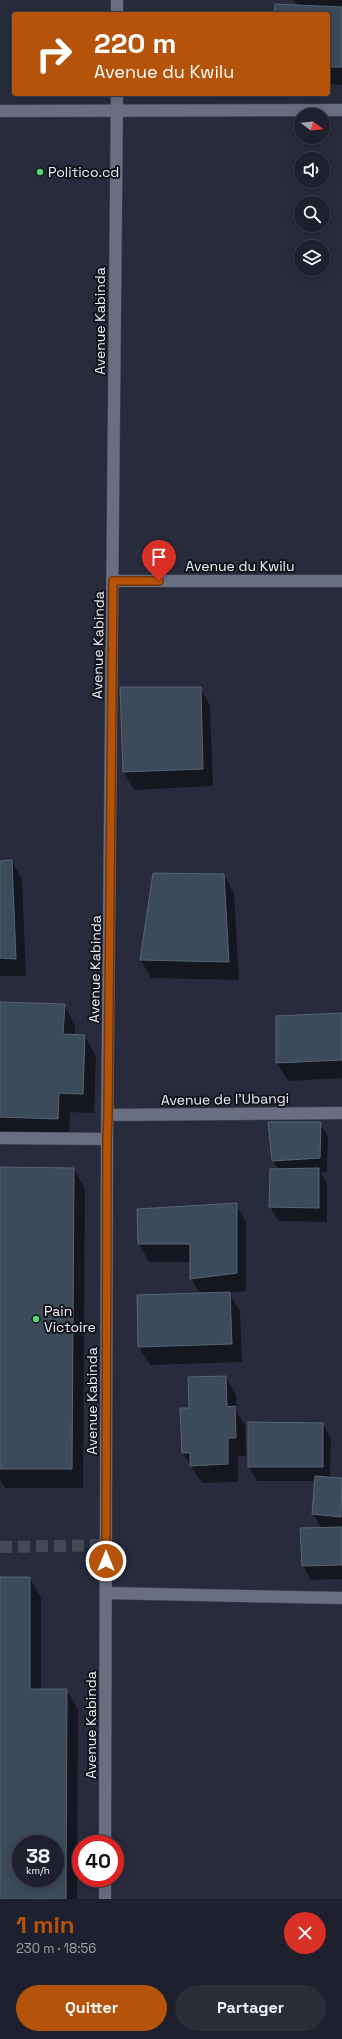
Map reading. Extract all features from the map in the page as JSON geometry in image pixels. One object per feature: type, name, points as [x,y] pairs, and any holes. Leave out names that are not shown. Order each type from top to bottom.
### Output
[{"type":"street","points":[[117,0],[117,12]]},
{"type":"street","name":"Avenue Kabinda","points":[[105,1835],[107,1139],[117,96]]},
{"type":"street","points":[[0,111],[342,110]]},
{"type":"street","name":"Avenue du Kwilu","points":[[113,581],[342,581]]},
{"type":"street","name":"Avenue de l'Ubangi","points":[[108,1115],[342,1112]]},
{"type":"street","points":[[0,1138],[107,1139]]},
{"type":"street","points":[[106,1593],[342,1598]]},
{"type":"street","points":[[105,1887],[105,1899]]},
{"type":"building","points":[[275,4],[342,7],[342,67],[330,67],[330,12],[274,12]]},
{"type":"building","points":[[120,687],[201,687],[203,769],[123,772]]},
{"type":"building","points":[[12,860],[16,959],[0,958],[0,861]]},
{"type":"building","points":[[153,873],[224,874],[229,962],[140,960]]},
{"type":"building","points":[[0,1002],[65,1004],[63,1034],[85,1035],[83,1094],[59,1093],[58,1119],[0,1117]]},
{"type":"building","points":[[342,1013],[342,1060],[276,1063],[276,1016]]},
{"type":"building","points":[[268,1122],[321,1122],[320,1158],[272,1161]]},
{"type":"building","name":"Pain Victoire","points":[[0,1167],[74,1168],[72,1469],[0,1469]]},
{"type":"building","points":[[319,1168],[319,1208],[269,1207],[270,1169]]},
{"type":"building","points":[[237,1203],[237,1273],[190,1279],[190,1244],[138,1244],[137,1209]]},
{"type":"building","points":[[230,1292],[232,1344],[138,1347],[137,1295]]},
{"type":"building","points":[[226,1376],[227,1407],[235,1406],[236,1438],[228,1438],[228,1464],[190,1466],[190,1453],[182,1453],[180,1408],[189,1408],[188,1377]]},
{"type":"building","points":[[248,1422],[323,1423],[323,1467],[248,1467]]},
{"type":"building","points":[[315,1476],[342,1478],[341,1517],[312,1514]]},
{"type":"building","points":[[342,1527],[342,1565],[302,1566],[300,1528]]},
{"type":"building","points":[[0,1577],[30,1577],[30,1689],[67,1689],[66,1899],[0,1899]]},
{"type":"tunnel","points":[[0,1547],[106,1545]]},
{"type":"place","name":"Politico.cd","points":[[40,172]]},
{"type":"place","name":"Pain Victoire","points":[[36,1319]]},
{"type":"route","points":[[106,1561],[107,1139],[113,581],[159,581]]}]
